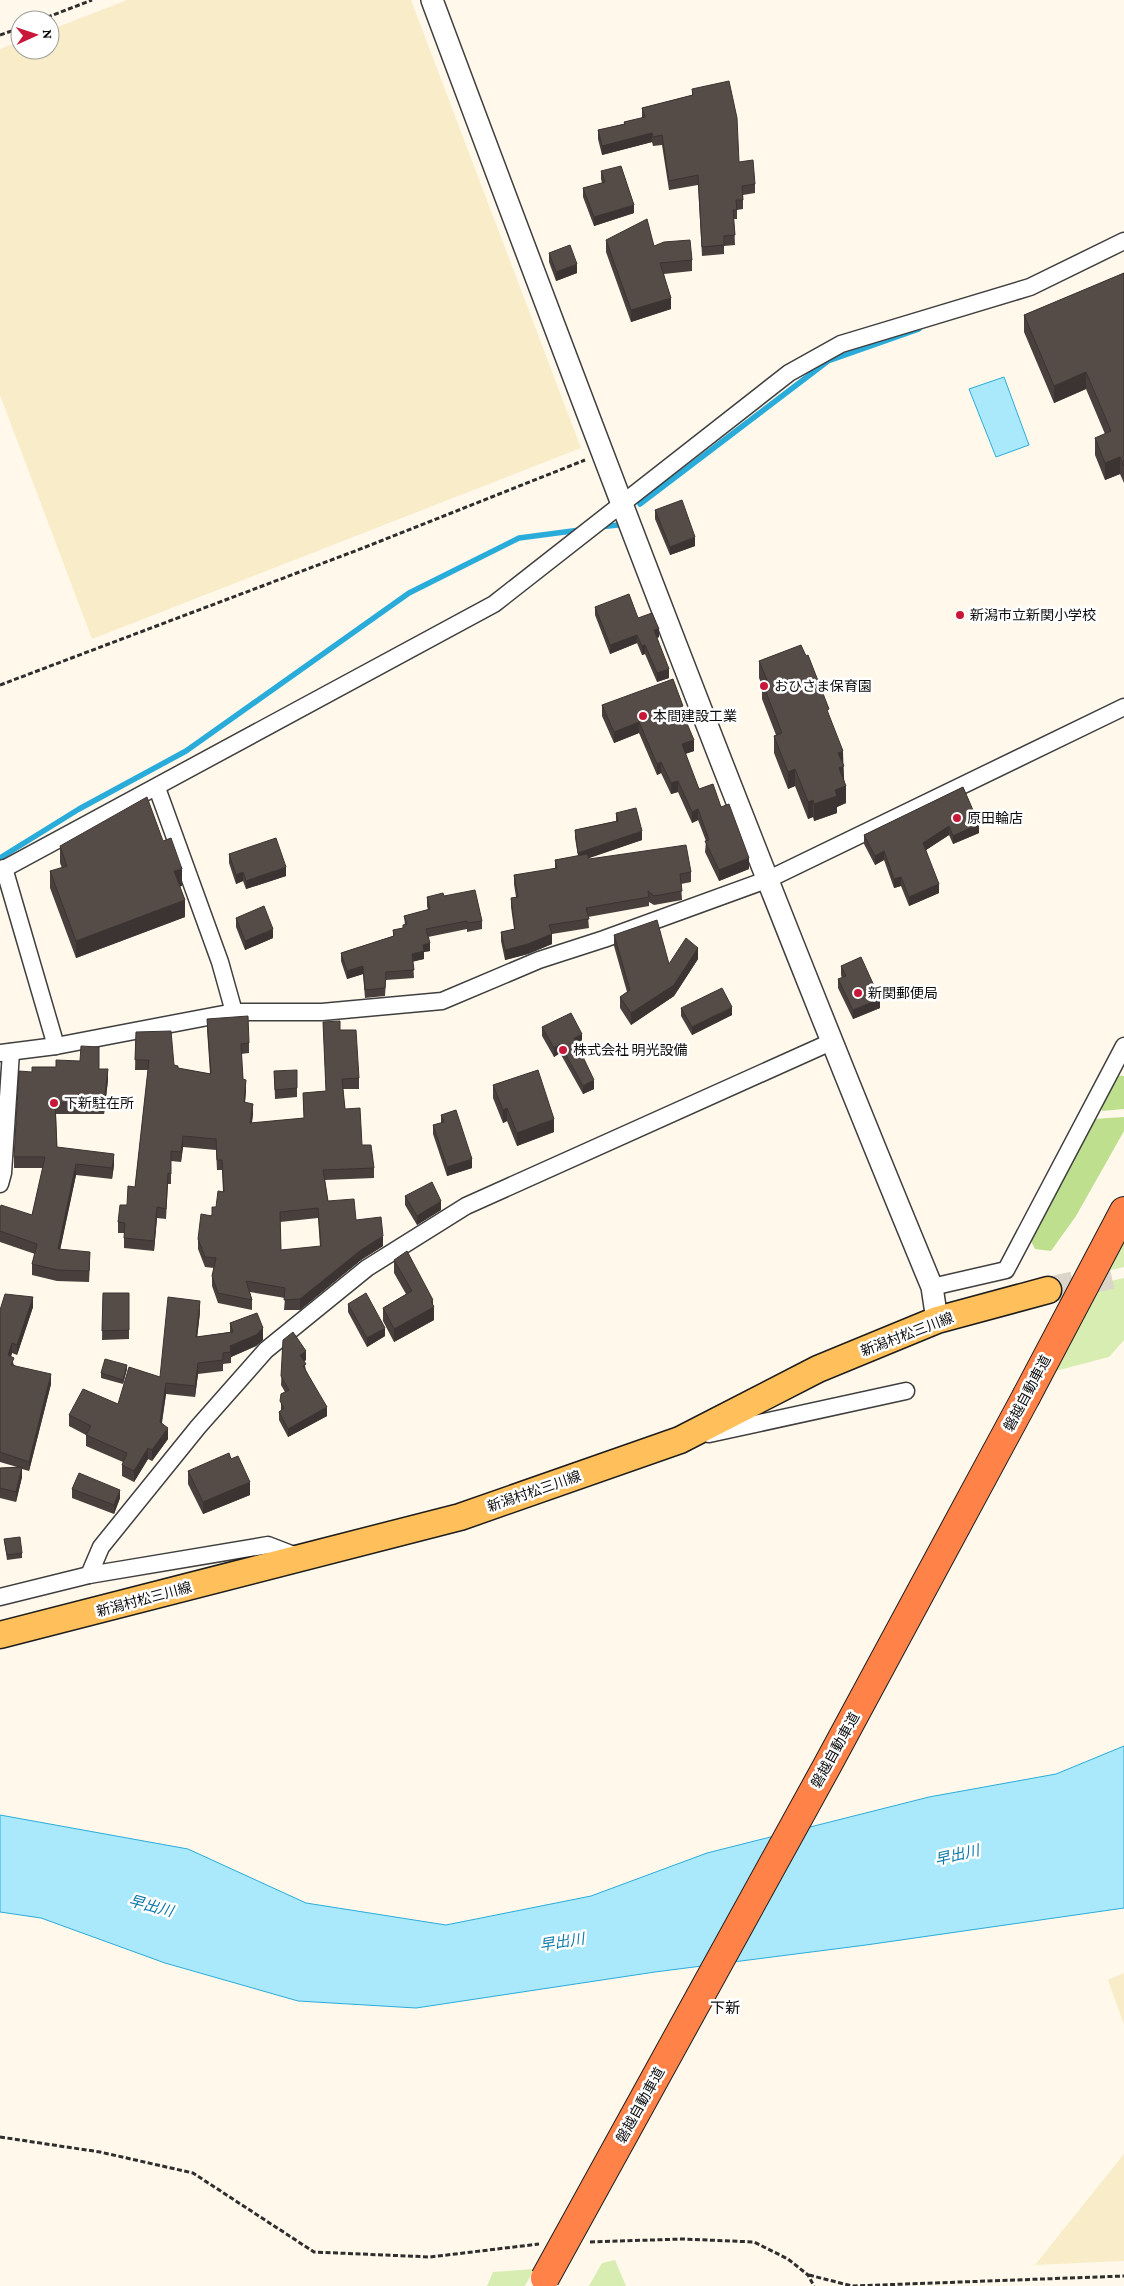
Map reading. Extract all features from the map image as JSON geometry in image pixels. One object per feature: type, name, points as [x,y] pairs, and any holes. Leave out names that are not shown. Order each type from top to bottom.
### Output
[{"type":"highway","name":"磐越自動車道","points":[[543,2282],[827,1766],[1124,1211]]},
{"type":"main road","name":"新潟村松三川線","points":[[0,1635],[460,1517],[680,1440],[818,1369],[937,1320],[1048,1290]]},
{"type":"street","points":[[432,0],[620,504],[769,879],[831,1042],[932,1288],[937,1320]]},
{"type":"street","points":[[56,1046],[2,869],[157,788],[494,604],[789,372],[841,344],[1030,287],[1124,241]]},
{"type":"street","points":[[0,1184],[4,1163],[6,1053],[56,1046],[234,1012],[322,1012],[442,1001],[539,960],[604,939],[769,879],[1124,707]]},
{"type":"street","points":[[157,788],[220,962],[234,1012]]},
{"type":"street","points":[[89,1575],[101,1547],[198,1427],[260,1357],[367,1268],[466,1206],[831,1042]]},
{"type":"street","points":[[932,1288],[1006,1270],[1119,1066],[1124,1046]]},
{"type":"street","points":[[680,1440],[906,1391]]},
{"type":"street","points":[[0,1597],[89,1575],[268,1545],[301,1558]]},
{"type":"path","points":[[60,12],[92,0]]},
{"type":"path","points":[[0,685],[363,548],[602,454]]},
{"type":"path","points":[[0,2137],[100,2152],[193,2173],[314,2252],[430,2257],[548,2243]]},
{"type":"path","points":[[586,2242],[682,2239],[754,2242],[788,2259],[808,2275],[814,2286]]},
{"type":"path","points":[[808,2275],[852,2286],[1124,2276]]},
{"type":"shaded area","points":[[127,0],[411,0],[581,448],[92,639],[0,395],[0,49],[10,45],[10,60],[60,60],[60,26]]},
{"type":"shaded area","points":[[1124,1973],[1124,2025],[1108,1980]]},
{"type":"shaded area","points":[[1124,2154],[1124,2261],[1035,2265]]},
{"type":"green space","points":[[1115,1075],[1124,1076],[1124,1109],[1102,1111],[1101,1102]]},
{"type":"green space","points":[[1124,1117],[1124,1131],[1076,1216],[1051,1251],[1035,1249],[1029,1237],[1093,1119]]},
{"type":"green space","points":[[1124,1226],[1124,1267],[1098,1273]]},
{"type":"green space","points":[[1124,1278],[1124,1340],[1109,1357],[1044,1374],[1097,1284]]},
{"type":"green space","points":[[615,2260],[626,2286],[589,2286],[602,2263]]},
{"type":"green space","points":[[534,2269],[525,2286],[487,2286],[493,2272]]},
{"type":"water","points":[[1004,377],[1029,445],[996,457],[969,389]]},
{"type":"water","name":"早出川","points":[[1124,1746],[1124,1908],[866,1945],[655,1972],[416,2008],[298,2001],[165,1963],[41,1918],[0,1912],[0,1815],[188,1849],[306,1903],[446,1925],[591,1896],[707,1853],[929,1797],[1056,1774]]},
{"type":"building","points":[[729,81],[737,118],[739,162],[753,160],[755,184],[742,186],[743,200],[736,200],[737,210],[733,210],[735,235],[724,236],[724,245],[702,247],[698,175],[669,181],[662,135],[653,137],[652,133],[602,146],[598,130],[645,117],[642,108],[693,95],[692,89]]},
{"type":"building","points":[[621,166],[634,205],[594,217],[583,188],[605,182],[601,171]]},
{"type":"building","points":[[647,219],[654,246],[664,242],[690,240],[692,260],[660,263],[671,298],[631,310],[606,240]]},
{"type":"building","points":[[570,245],[577,264],[556,272],[549,253]]},
{"type":"building","points":[[1124,273],[1124,466],[1120,457],[1105,463],[1095,438],[1111,431],[1086,372],[1054,386],[1024,315]]},
{"type":"building","points":[[682,500],[695,537],[670,547],[655,510]]},
{"type":"building","points":[[629,594],[638,618],[652,613],[659,629],[654,630],[669,669],[657,673],[645,645],[642,646],[637,635],[610,645],[595,607]]},
{"type":"building","points":[[801,645],[806,656],[808,655],[843,751],[838,753],[844,766],[839,768],[846,786],[835,790],[837,796],[814,804],[813,800],[808,802],[795,769],[788,772],[774,736],[782,733],[762,682],[767,680],[759,661]]},
{"type":"building","points":[[673,679],[683,706],[680,707],[694,740],[682,744],[699,789],[713,784],[721,807],[729,804],[749,858],[719,870],[705,841],[709,840],[698,809],[692,812],[678,781],[671,783],[661,762],[657,764],[639,722],[614,732],[602,705]]},
{"type":"building","points":[[963,787],[979,824],[953,836],[949,826],[923,843],[939,884],[909,897],[901,877],[894,879],[884,851],[875,856],[864,835]]},
{"type":"building","points":[[147,797],[163,841],[171,838],[182,869],[174,871],[185,900],[76,941],[50,871],[67,866],[60,846]]},
{"type":"building","points":[[636,808],[642,831],[578,853],[575,830],[618,821],[616,813]]},
{"type":"building","points":[[276,838],[286,867],[246,881],[243,872],[236,875],[229,854]]},
{"type":"building","points":[[686,845],[691,872],[680,874],[682,891],[654,896],[648,891],[649,897],[586,908],[589,919],[549,925],[552,934],[528,944],[505,950],[501,932],[515,929],[511,898],[518,897],[514,875],[557,868],[555,860],[587,854],[589,859]]},
{"type":"building","points":[[475,890],[482,921],[467,923],[467,921],[426,929],[430,943],[423,945],[424,951],[412,954],[414,970],[386,972],[385,988],[365,990],[363,966],[347,971],[341,953],[394,936],[393,930],[403,928],[403,925],[407,924],[404,916],[430,909],[427,897],[443,893],[444,896]]},
{"type":"building","points":[[264,906],[273,929],[245,941],[236,918]]},
{"type":"building","points":[[657,920],[669,964],[686,938],[698,948],[674,985],[631,1013],[620,997],[630,990],[614,935]]},
{"type":"building","points":[[861,957],[880,999],[853,1010],[838,979],[846,976],[841,966]]},
{"type":"building","points":[[722,988],[732,1007],[692,1027],[681,1008]]},
{"type":"building","points":[[571,1013],[582,1034],[574,1038],[594,1080],[583,1086],[560,1044],[554,1048],[542,1027]]},
{"type":"building","points":[[248,1016],[249,1043],[241,1044],[243,1079],[246,1080],[244,1102],[253,1104],[250,1123],[304,1118],[303,1093],[326,1091],[323,1022],[340,1021],[340,1030],[356,1030],[359,1078],[342,1079],[345,1109],[360,1108],[362,1145],[371,1145],[374,1168],[323,1170],[328,1201],[354,1199],[356,1220],[381,1217],[383,1236],[361,1250],[300,1299],[284,1300],[285,1288],[246,1281],[252,1300],[218,1293],[212,1276],[216,1258],[205,1257],[198,1239],[201,1214],[212,1216],[212,1207],[216,1207],[218,1191],[224,1192],[222,1160],[217,1160],[216,1139],[183,1136],[181,1152],[171,1151],[171,1174],[168,1173],[166,1209],[157,1207],[154,1241],[124,1238],[125,1223],[118,1222],[120,1205],[127,1205],[128,1186],[135,1187],[149,1060],[135,1060],[136,1032],[171,1031],[174,1065],[178,1066],[178,1068],[211,1074],[207,1019]],"holes":[[[318,1208],[321,1246],[281,1250],[280,1212]]]},
{"type":"building","points":[[81,1046],[99,1047],[99,1069],[108,1069],[104,1103],[55,1103],[57,1147],[114,1154],[112,1168],[76,1164],[58,1249],[90,1252],[89,1271],[57,1270],[32,1264],[37,1244],[0,1231],[0,1209],[1,1205],[32,1215],[45,1157],[14,1157],[19,1071],[32,1072],[32,1067],[56,1067],[56,1060],[80,1061]]},
{"type":"building","points":[[297,1070],[297,1088],[275,1090],[274,1071]]},
{"type":"building","points":[[538,1070],[554,1119],[517,1133],[507,1108],[503,1110],[493,1085]]},
{"type":"building","points":[[456,1110],[472,1159],[447,1167],[433,1125],[444,1122],[441,1115]]},
{"type":"building","points":[[432,1182],[441,1201],[417,1216],[405,1196]]},
{"type":"building","points":[[407,1251],[433,1300],[431,1301],[434,1307],[394,1329],[383,1308],[412,1291],[394,1260]]},
{"type":"building","points":[[103,1293],[129,1293],[129,1330],[102,1331]]},
{"type":"building","points":[[366,1293],[385,1328],[367,1338],[348,1304]]},
{"type":"building","points":[[5,1294],[33,1297],[17,1345],[12,1343],[8,1355],[14,1358],[11,1365],[51,1374],[29,1462],[0,1452],[0,1310]]},
{"type":"building","points":[[168,1297],[200,1301],[196,1337],[233,1332],[230,1323],[257,1313],[263,1328],[256,1335],[230,1346],[231,1352],[223,1353],[223,1360],[198,1363],[195,1386],[166,1383],[160,1422],[168,1428],[152,1450],[148,1448],[134,1471],[122,1465],[127,1453],[86,1435],[91,1426],[69,1415],[83,1389],[118,1404],[129,1367],[160,1377]]},
{"type":"building","points":[[293,1332],[306,1351],[300,1355],[306,1364],[303,1366],[327,1407],[288,1429],[279,1412],[284,1408],[280,1401],[281,1394],[289,1390],[281,1376],[283,1340]]},
{"type":"building","points":[[105,1359],[127,1365],[123,1380],[101,1373]]},
{"type":"building","points":[[229,1453],[231,1459],[238,1456],[250,1482],[203,1502],[188,1471]]},
{"type":"building","points":[[22,1467],[16,1492],[0,1488],[0,1468]]},
{"type":"building","points":[[79,1473],[120,1490],[114,1505],[72,1489]]},
{"type":"building","points":[[20,1537],[22,1553],[7,1555],[4,1539]]},
{"type":"waterway","points":[[640,504],[828,361],[919,329]]},
{"type":"waterway","points":[[599,527],[618,525]]},
{"type":"waterway","points":[[0,858],[79,809],[186,751],[409,593],[519,538],[580,530]]},
{"type":"tunnel","points":[[1048,1290],[1124,1273]]},
{"type":"place","name":"新潟市立新関小学校","points":[[960,615]]},
{"type":"place","name":"おひさま保育園","points":[[764,686]]},
{"type":"place","name":"本間建設工業","points":[[643,716]]},
{"type":"place","name":"原田輪店","points":[[957,818]]},
{"type":"place","name":"新関郵便局","points":[[858,993]]},
{"type":"place","name":"株式会社 明光設備","points":[[563,1050]]},
{"type":"place","name":"下新駐在所","points":[[54,1103]]},
{"type":"district","name":"下新","points":[[725,2008]]}]
